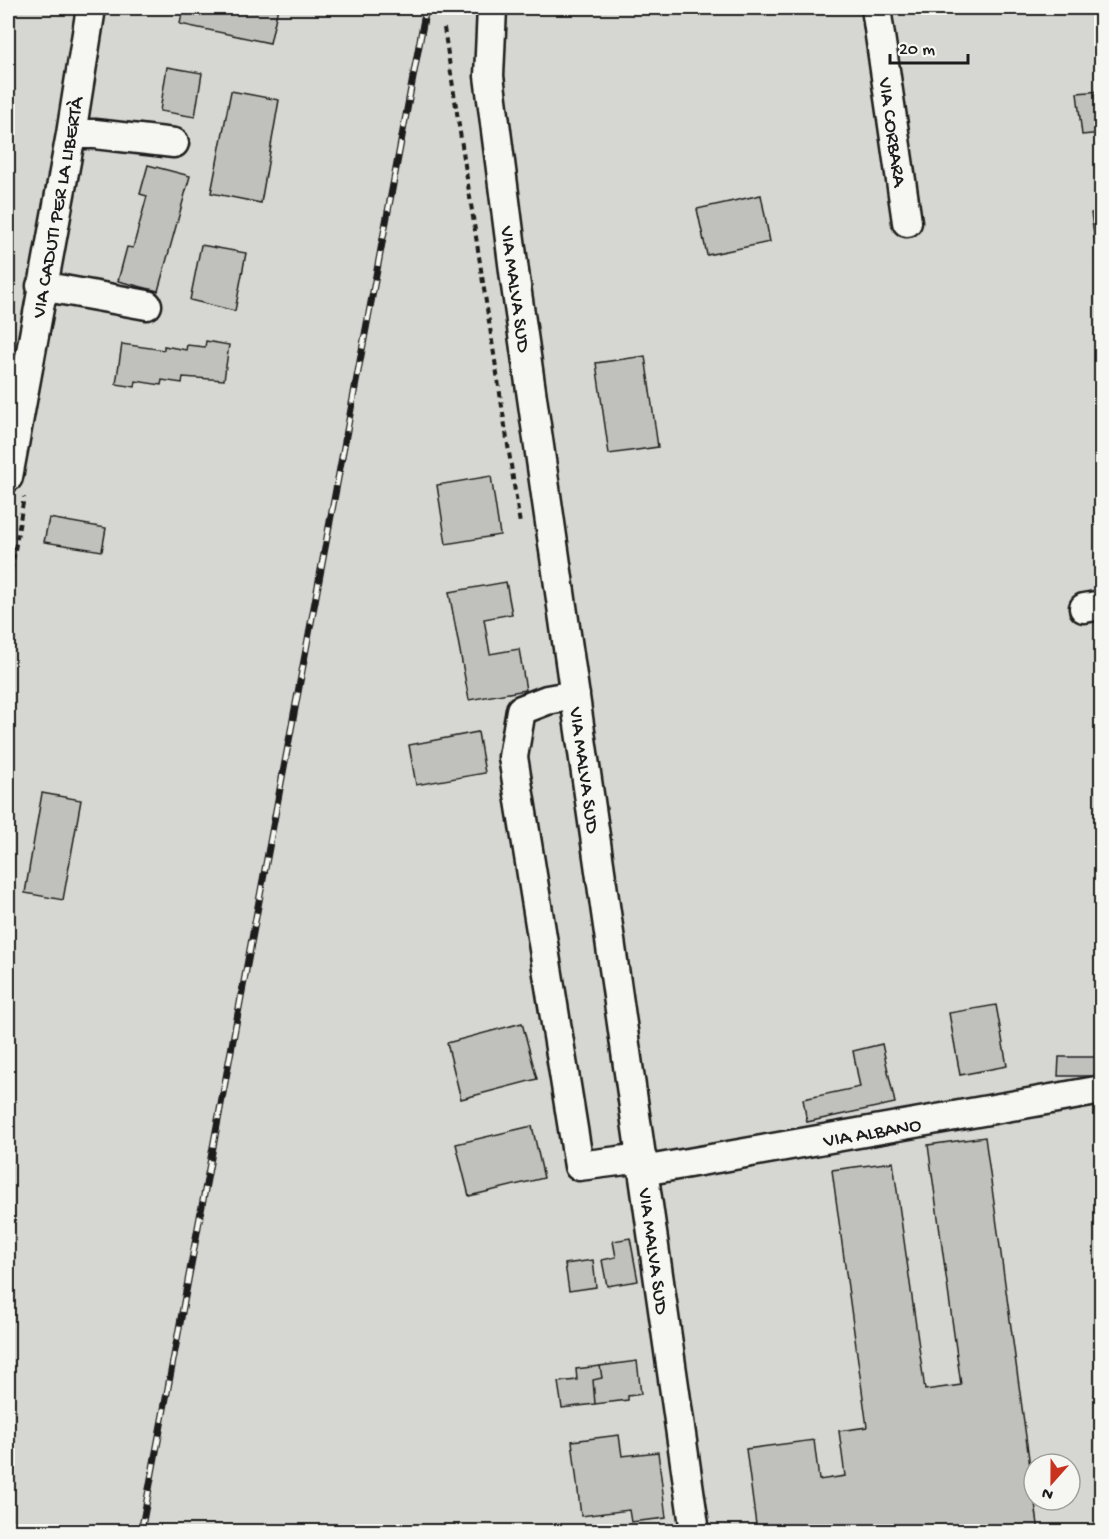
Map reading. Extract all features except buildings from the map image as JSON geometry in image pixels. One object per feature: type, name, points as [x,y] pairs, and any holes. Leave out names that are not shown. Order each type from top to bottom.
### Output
[{"type":"street","name":"VIA CADUTI PER LA LIBERTÀ","points":[[8,477],[41,286],[71,134],[91,8]]},
{"type":"street","name":"VIA MALVA SUD","points":[[492,8],[491,87],[575,695],[695,1532]]},
{"type":"street","name":"VIA CORBARA","points":[[876,8],[907,222]]},
{"type":"street","points":[[71,134],[95,134],[174,143]]},
{"type":"street","points":[[41,286],[147,305]]},
{"type":"street","name":"VIA ALBANO","points":[[575,695],[547,700],[521,710],[513,757],[579,1166],[642,1165],[1101,1090]]},
{"type":"shaded area","points":[[8,8],[1101,8],[1101,1531],[8,1531]]},
{"type":"railway","points":[[141,1532],[426,8]]}]
